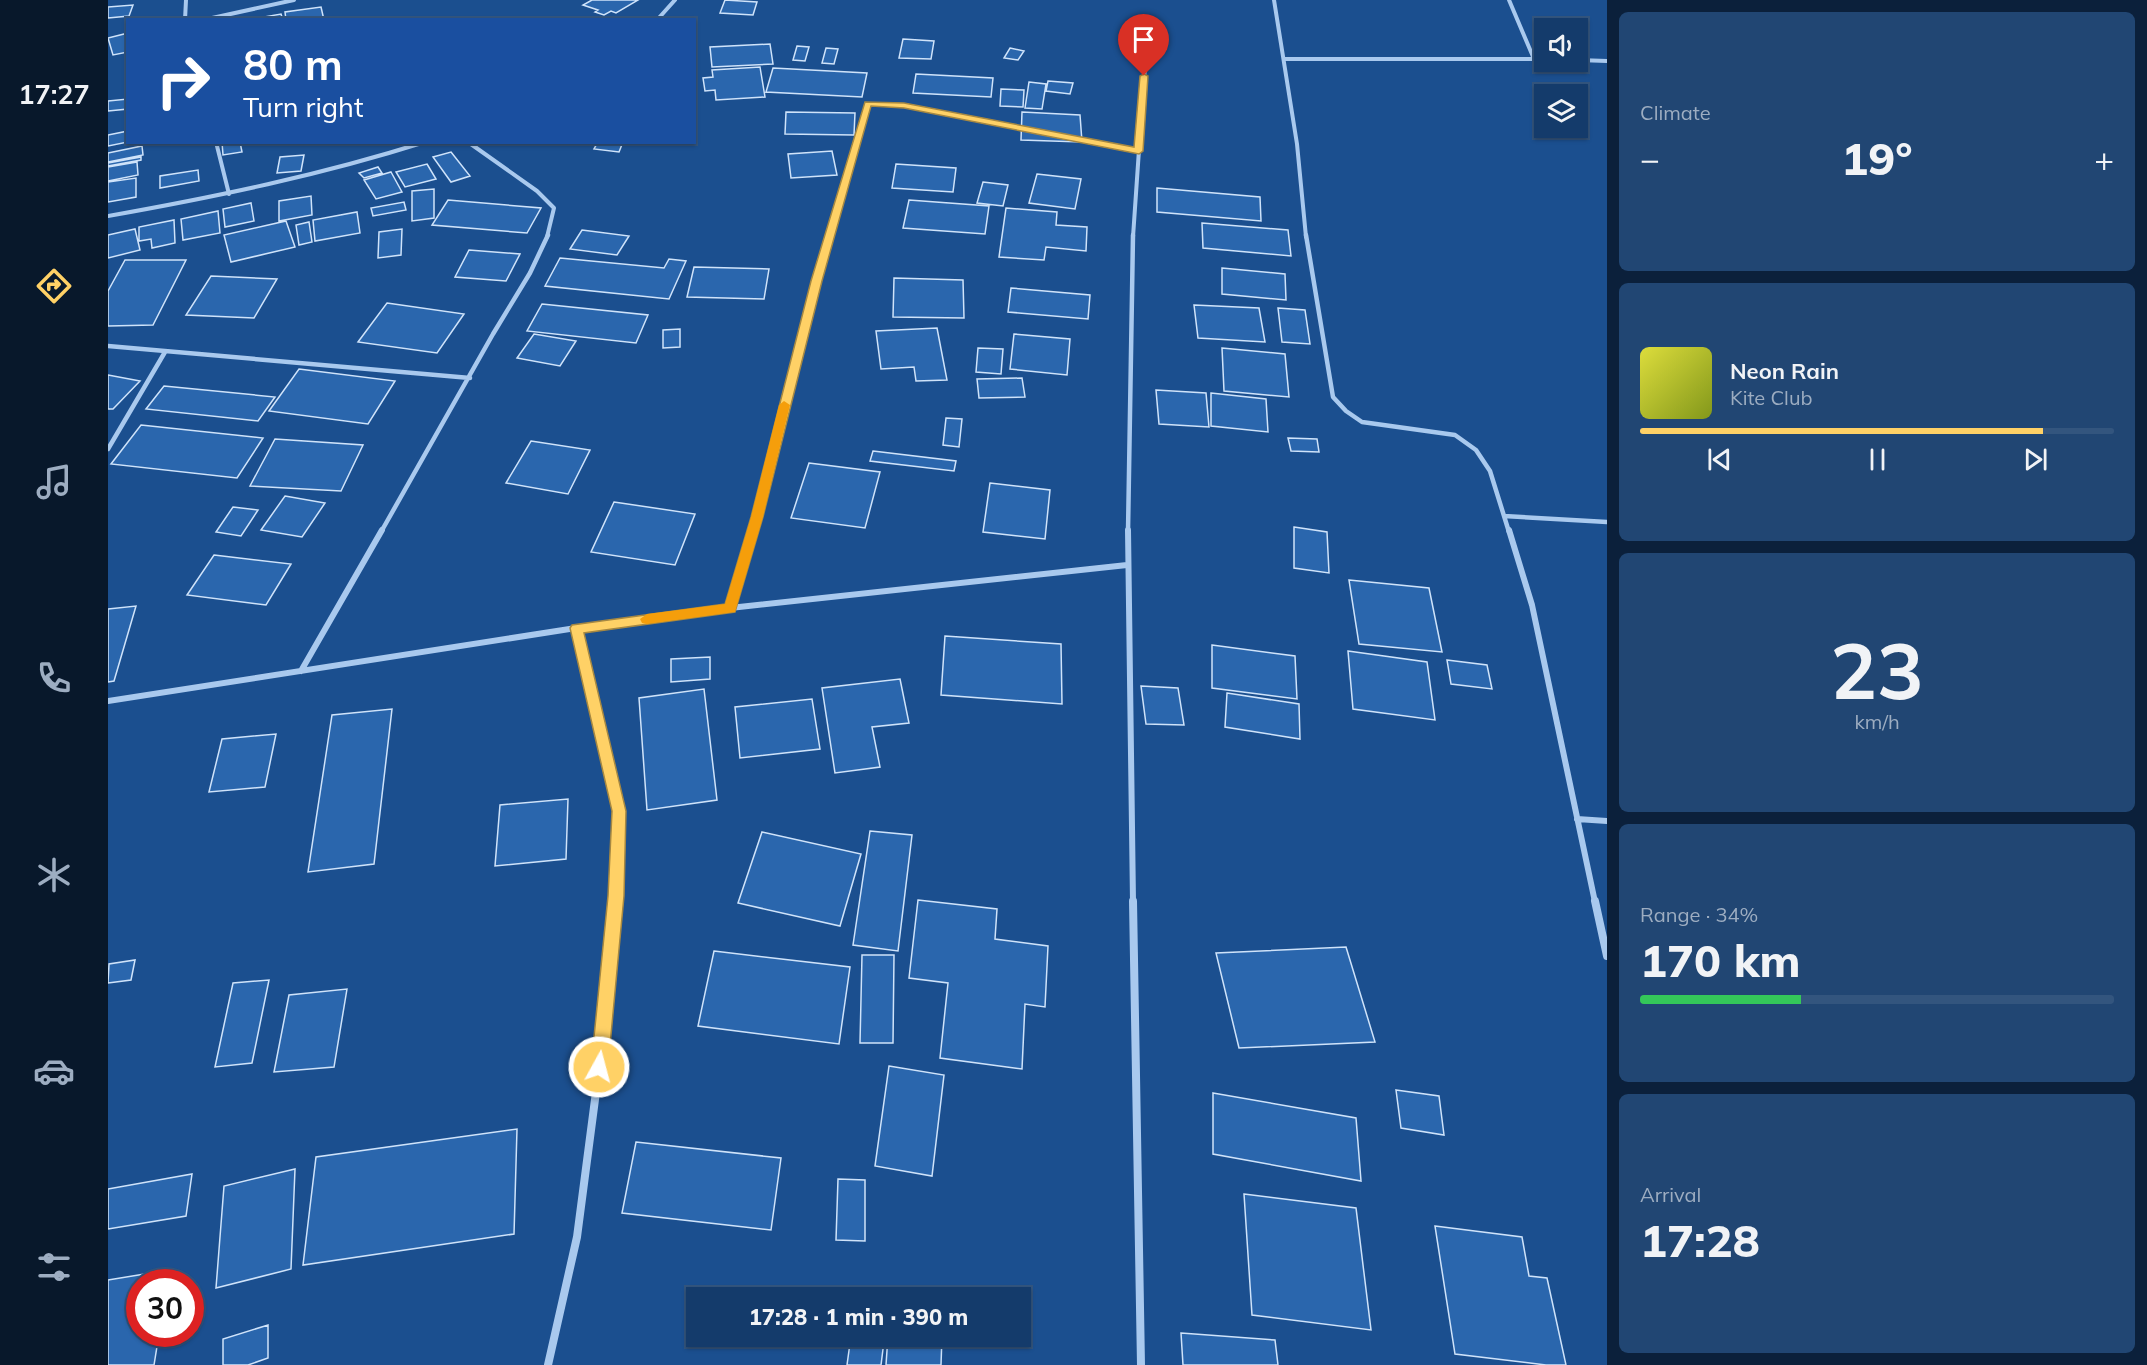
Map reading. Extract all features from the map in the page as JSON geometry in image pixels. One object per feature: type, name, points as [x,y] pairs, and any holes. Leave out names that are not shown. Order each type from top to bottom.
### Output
[{"type":"street","points":[[185,18],[186,0]]},
{"type":"street","points":[[212,18],[294,0]]},
{"type":"street","points":[[659,18],[675,0]]},
{"type":"street","points":[[1274,0],[1285,59],[1307,248],[1334,397],[1346,411],[1362,422],[1455,435],[1476,450],[1490,471],[1532,605],[1607,956]]},
{"type":"street","points":[[1285,59],[1534,59],[1509,0]]},
{"type":"street","points":[[1141,1365],[1127,565],[1132,244],[1144,76],[1152,20]]},
{"type":"street","points":[[1588,60],[1607,61]]},
{"type":"street","points":[[730,608],[757,517],[816,281],[868,104],[904,105],[1139,151]]},
{"type":"street","points":[[216,144],[229,194]]},
{"type":"street","points":[[108,216],[229,194],[388,155],[419,144]]},
{"type":"street","points":[[301,672],[538,258],[552,227],[554,208],[537,191],[471,144]]},
{"type":"street","points":[[108,346],[470,378]]},
{"type":"street","points":[[108,449],[165,352]]},
{"type":"street","points":[[1504,516],[1607,522]]},
{"type":"street","points":[[108,701],[576,628],[730,608],[1127,565]]},
{"type":"street","points":[[548,1365],[577,1237],[602,1046],[617,875],[619,811],[576,628]]},
{"type":"street","points":[[1577,819],[1607,821]]},
{"type":"building","points":[[592,0],[638,0],[616,13],[611,11],[604,15],[595,12],[598,10],[583,5]]},
{"type":"building","points":[[725,0],[757,2],[753,15],[720,13]]},
{"type":"building","points":[[133,5],[129,16],[108,18],[108,7]]},
{"type":"building","points":[[321,7],[324,18],[286,18],[285,12]]},
{"type":"building","points":[[281,14],[282,18],[259,18]]},
{"type":"building","points":[[126,34],[126,52],[113,55],[108,38]]},
{"type":"building","points":[[903,39],[934,41],[931,59],[899,58]]},
{"type":"building","points":[[770,44],[773,64],[712,67],[710,47]]},
{"type":"building","points":[[797,46],[809,47],[805,61],[793,60]]},
{"type":"building","points":[[826,48],[838,49],[834,64],[822,63]]},
{"type":"building","points":[[1010,48],[1024,51],[1018,60],[1004,58]]},
{"type":"building","points":[[760,67],[765,97],[716,100],[715,90],[705,91],[703,78],[713,77],[712,70]]},
{"type":"building","points":[[773,68],[867,73],[862,97],[766,92]]},
{"type":"building","points":[[916,74],[993,78],[991,97],[913,93]]},
{"type":"building","points":[[1048,81],[1073,83],[1070,94],[1046,91]]},
{"type":"building","points":[[1029,82],[1046,84],[1042,109],[1025,108]]},
{"type":"building","points":[[1001,89],[1024,90],[1023,107],[1000,106]]},
{"type":"building","points":[[126,99],[126,109],[108,111],[108,101]]},
{"type":"building","points":[[786,112],[855,113],[854,135],[785,134]]},
{"type":"building","points":[[1022,112],[1080,115],[1082,142],[1021,140]]},
{"type":"building","points":[[126,131],[126,142],[108,146],[108,135]]},
{"type":"building","points":[[222,144],[240,144],[242,152],[223,155]]},
{"type":"building","points":[[597,144],[622,144],[619,152],[594,149]]},
{"type":"building","points":[[142,146],[143,155],[108,162],[108,153]]},
{"type":"building","points":[[832,151],[837,175],[791,178],[788,154]]},
{"type":"building","points":[[451,152],[470,176],[451,182],[433,157]]},
{"type":"building","points":[[304,155],[301,171],[277,173],[280,157]]},
{"type":"building","points":[[141,157],[141,160],[108,166],[108,163]]},
{"type":"building","points":[[137,162],[138,175],[108,181],[108,167]]},
{"type":"building","points":[[427,164],[436,179],[405,187],[396,172]]},
{"type":"building","points":[[896,164],[956,168],[953,192],[892,188]]},
{"type":"building","points":[[378,167],[382,173],[364,178],[359,173]]},
{"type":"building","points":[[198,170],[199,181],[160,188],[160,176]]},
{"type":"building","points":[[391,172],[402,192],[376,199],[364,180]]},
{"type":"building","points":[[1037,174],[1081,179],[1075,209],[1029,203]]},
{"type":"building","points":[[136,178],[136,197],[108,202],[108,182]]},
{"type":"building","points":[[983,182],[1008,185],[1003,206],[977,203]]},
{"type":"building","points":[[1157,188],[1260,197],[1261,221],[1157,212]]},
{"type":"building","points":[[434,189],[434,218],[412,221],[412,191]]},
{"type":"building","points":[[311,196],[312,215],[279,221],[279,201]]},
{"type":"building","points":[[448,200],[541,208],[527,233],[432,225]]},
{"type":"building","points":[[909,200],[989,206],[985,234],[903,228]]},
{"type":"building","points":[[404,202],[406,210],[373,216],[371,208]]},
{"type":"building","points":[[251,203],[254,221],[225,227],[223,209]]},
{"type":"building","points":[[1006,208],[1057,212],[1056,225],[1087,227],[1086,251],[1046,247],[1044,260],[999,257]]},
{"type":"building","points":[[218,211],[220,233],[183,240],[181,219]]},
{"type":"building","points":[[357,212],[360,233],[315,241],[313,220]]},
{"type":"building","points":[[174,220],[175,243],[152,248],[151,239],[139,241],[139,227]]},
{"type":"building","points":[[286,221],[295,247],[231,262],[224,235]]},
{"type":"building","points":[[309,222],[312,242],[299,245],[296,225]]},
{"type":"building","points":[[1202,223],[1288,230],[1291,256],[1203,248]]},
{"type":"building","points":[[135,229],[140,250],[108,258],[108,235]]},
{"type":"building","points":[[402,229],[401,255],[378,258],[379,232]]},
{"type":"building","points":[[582,230],[629,236],[617,255],[570,249]]},
{"type":"building","points":[[469,250],[520,254],[506,281],[455,277]]},
{"type":"building","points":[[560,258],[664,268],[669,259],[686,261],[669,299],[545,286]]},
{"type":"building","points":[[125,260],[186,260],[153,325],[108,326],[108,291]]},
{"type":"building","points":[[694,267],[769,269],[764,299],[687,297]]},
{"type":"building","points":[[1222,268],[1285,274],[1286,300],[1222,294]]},
{"type":"building","points":[[211,276],[277,279],[254,318],[186,315]]},
{"type":"building","points":[[894,278],[963,280],[964,318],[893,317]]},
{"type":"building","points":[[1011,288],[1090,295],[1088,319],[1008,312]]},
{"type":"building","points":[[387,303],[464,314],[437,353],[358,342]]},
{"type":"building","points":[[542,304],[648,315],[636,343],[527,331]]},
{"type":"building","points":[[1194,305],[1259,308],[1265,342],[1198,338]]},
{"type":"building","points":[[1278,308],[1305,310],[1310,344],[1282,342]]},
{"type":"building","points":[[937,328],[947,380],[916,381],[914,367],[881,369],[876,331]]},
{"type":"building","points":[[680,329],[680,347],[663,348],[663,330]]},
{"type":"building","points":[[534,334],[576,341],[560,366],[517,358]]},
{"type":"building","points":[[1014,334],[1070,339],[1067,375],[1010,369]]},
{"type":"building","points":[[978,348],[1003,349],[1001,374],[976,372]]},
{"type":"building","points":[[1222,348],[1285,354],[1289,397],[1224,391]]},
{"type":"building","points":[[299,369],[395,381],[368,424],[269,411]]},
{"type":"building","points":[[108,375],[140,381],[113,409],[108,409]]},
{"type":"building","points":[[1022,378],[1025,397],[979,398],[977,379]]},
{"type":"building","points":[[164,386],[275,397],[258,421],[146,409]]},
{"type":"building","points":[[1156,390],[1206,393],[1209,427],[1159,424]]},
{"type":"building","points":[[1211,393],[1266,399],[1268,432],[1211,426]]},
{"type":"building","points":[[946,418],[962,419],[959,447],[943,445]]},
{"type":"building","points":[[141,425],[263,438],[237,478],[111,464]]},
{"type":"building","points":[[1288,438],[1317,439],[1319,452],[1291,451]]},
{"type":"building","points":[[275,439],[363,445],[341,491],[250,486]]},
{"type":"building","points":[[531,441],[590,450],[568,494],[506,483]]},
{"type":"building","points":[[873,451],[956,461],[954,471],[870,461]]},
{"type":"building","points":[[809,463],[880,472],[865,528],[791,518]]},
{"type":"building","points":[[990,483],[1050,490],[1045,539],[983,532]]},
{"type":"building","points":[[285,496],[325,503],[302,537],[261,530]]},
{"type":"building","points":[[614,502],[695,514],[675,565],[591,552]]},
{"type":"building","points":[[233,507],[258,510],[241,536],[216,532]]},
{"type":"building","points":[[1294,527],[1327,532],[1329,573],[1294,568]]},
{"type":"building","points":[[214,555],[291,564],[266,605],[187,595]]},
{"type":"building","points":[[1349,580],[1429,588],[1442,652],[1359,644]]},
{"type":"building","points":[[136,606],[114,681],[108,682],[108,609]]},
{"type":"building","points":[[945,636],[1061,644],[1062,704],[941,695]]},
{"type":"building","points":[[1212,645],[1295,656],[1297,699],[1212,688]]},
{"type":"building","points":[[1348,651],[1427,662],[1435,720],[1353,709]]},
{"type":"building","points":[[710,657],[710,679],[671,682],[671,659]]},
{"type":"building","points":[[1447,660],[1487,665],[1492,689],[1451,684]]},
{"type":"building","points":[[900,679],[909,723],[872,727],[880,767],[835,773],[822,688]]},
{"type":"building","points":[[1141,686],[1178,688],[1184,725],[1146,724]]},
{"type":"building","points":[[704,689],[717,800],[647,810],[639,698]]},
{"type":"building","points":[[1227,693],[1299,704],[1300,739],[1225,727]]},
{"type":"building","points":[[812,699],[820,749],[740,758],[735,707]]},
{"type":"building","points":[[392,709],[374,864],[308,872],[332,715]]},
{"type":"building","points":[[276,734],[265,787],[209,792],[222,739]]},
{"type":"building","points":[[568,799],[566,859],[495,866],[500,805]]},
{"type":"building","points":[[870,831],[912,835],[898,951],[853,945]]},
{"type":"building","points":[[762,832],[861,854],[840,926],[738,903]]},
{"type":"building","points":[[918,900],[997,909],[995,939],[1048,946],[1045,1007],[1025,1004],[1022,1069],[940,1058],[948,983],[909,978]]},
{"type":"building","points":[[1346,947],[1375,1042],[1239,1048],[1216,953]]},
{"type":"building","points":[[714,951],[850,967],[839,1044],[698,1026]]},
{"type":"building","points":[[862,955],[894,955],[893,1043],[860,1043]]},
{"type":"building","points":[[135,960],[131,980],[108,983],[109,964]]},
{"type":"building","points":[[269,980],[252,1063],[215,1067],[233,983]]},
{"type":"building","points":[[347,989],[334,1067],[274,1072],[289,995]]},
{"type":"building","points":[[889,1066],[944,1075],[932,1176],[875,1166]]},
{"type":"building","points":[[1396,1090],[1439,1096],[1444,1135],[1401,1128]]},
{"type":"building","points":[[1213,1093],[1356,1118],[1361,1181],[1213,1154]]},
{"type":"building","points":[[517,1129],[514,1234],[303,1265],[316,1157]]},
{"type":"building","points":[[636,1142],[781,1158],[771,1230],[622,1213]]},
{"type":"building","points":[[295,1169],[291,1269],[216,1288],[224,1186]]},
{"type":"building","points":[[192,1174],[186,1216],[108,1229],[108,1189]]},
{"type":"building","points":[[838,1179],[865,1180],[865,1241],[836,1240]]},
{"type":"building","points":[[1244,1194],[1356,1208],[1371,1330],[1252,1315]]},
{"type":"building","points":[[1435,1226],[1522,1237],[1529,1276],[1547,1278],[1566,1365],[1546,1365],[1455,1354]]},
{"type":"building","points":[[126,1277],[126,1347],[157,1347],[154,1365],[108,1365],[108,1280]]},
{"type":"building","points":[[268,1325],[268,1358],[248,1365],[223,1365],[223,1339]]},
{"type":"building","points":[[1181,1333],[1275,1340],[1278,1365],[1183,1365]]},
{"type":"building","points":[[849,1347],[883,1347],[881,1365],[847,1365]]},
{"type":"building","points":[[887,1347],[942,1347],[941,1365],[886,1365]]},
{"type":"slow traffic","points":[[647,619],[730,608],[757,517],[784,405]]},
{"type":"route","points":[[599,1067],[616,896],[619,811],[576,628],[730,608],[757,517],[816,281],[868,104],[904,105],[1139,151],[1144,76]]}]
